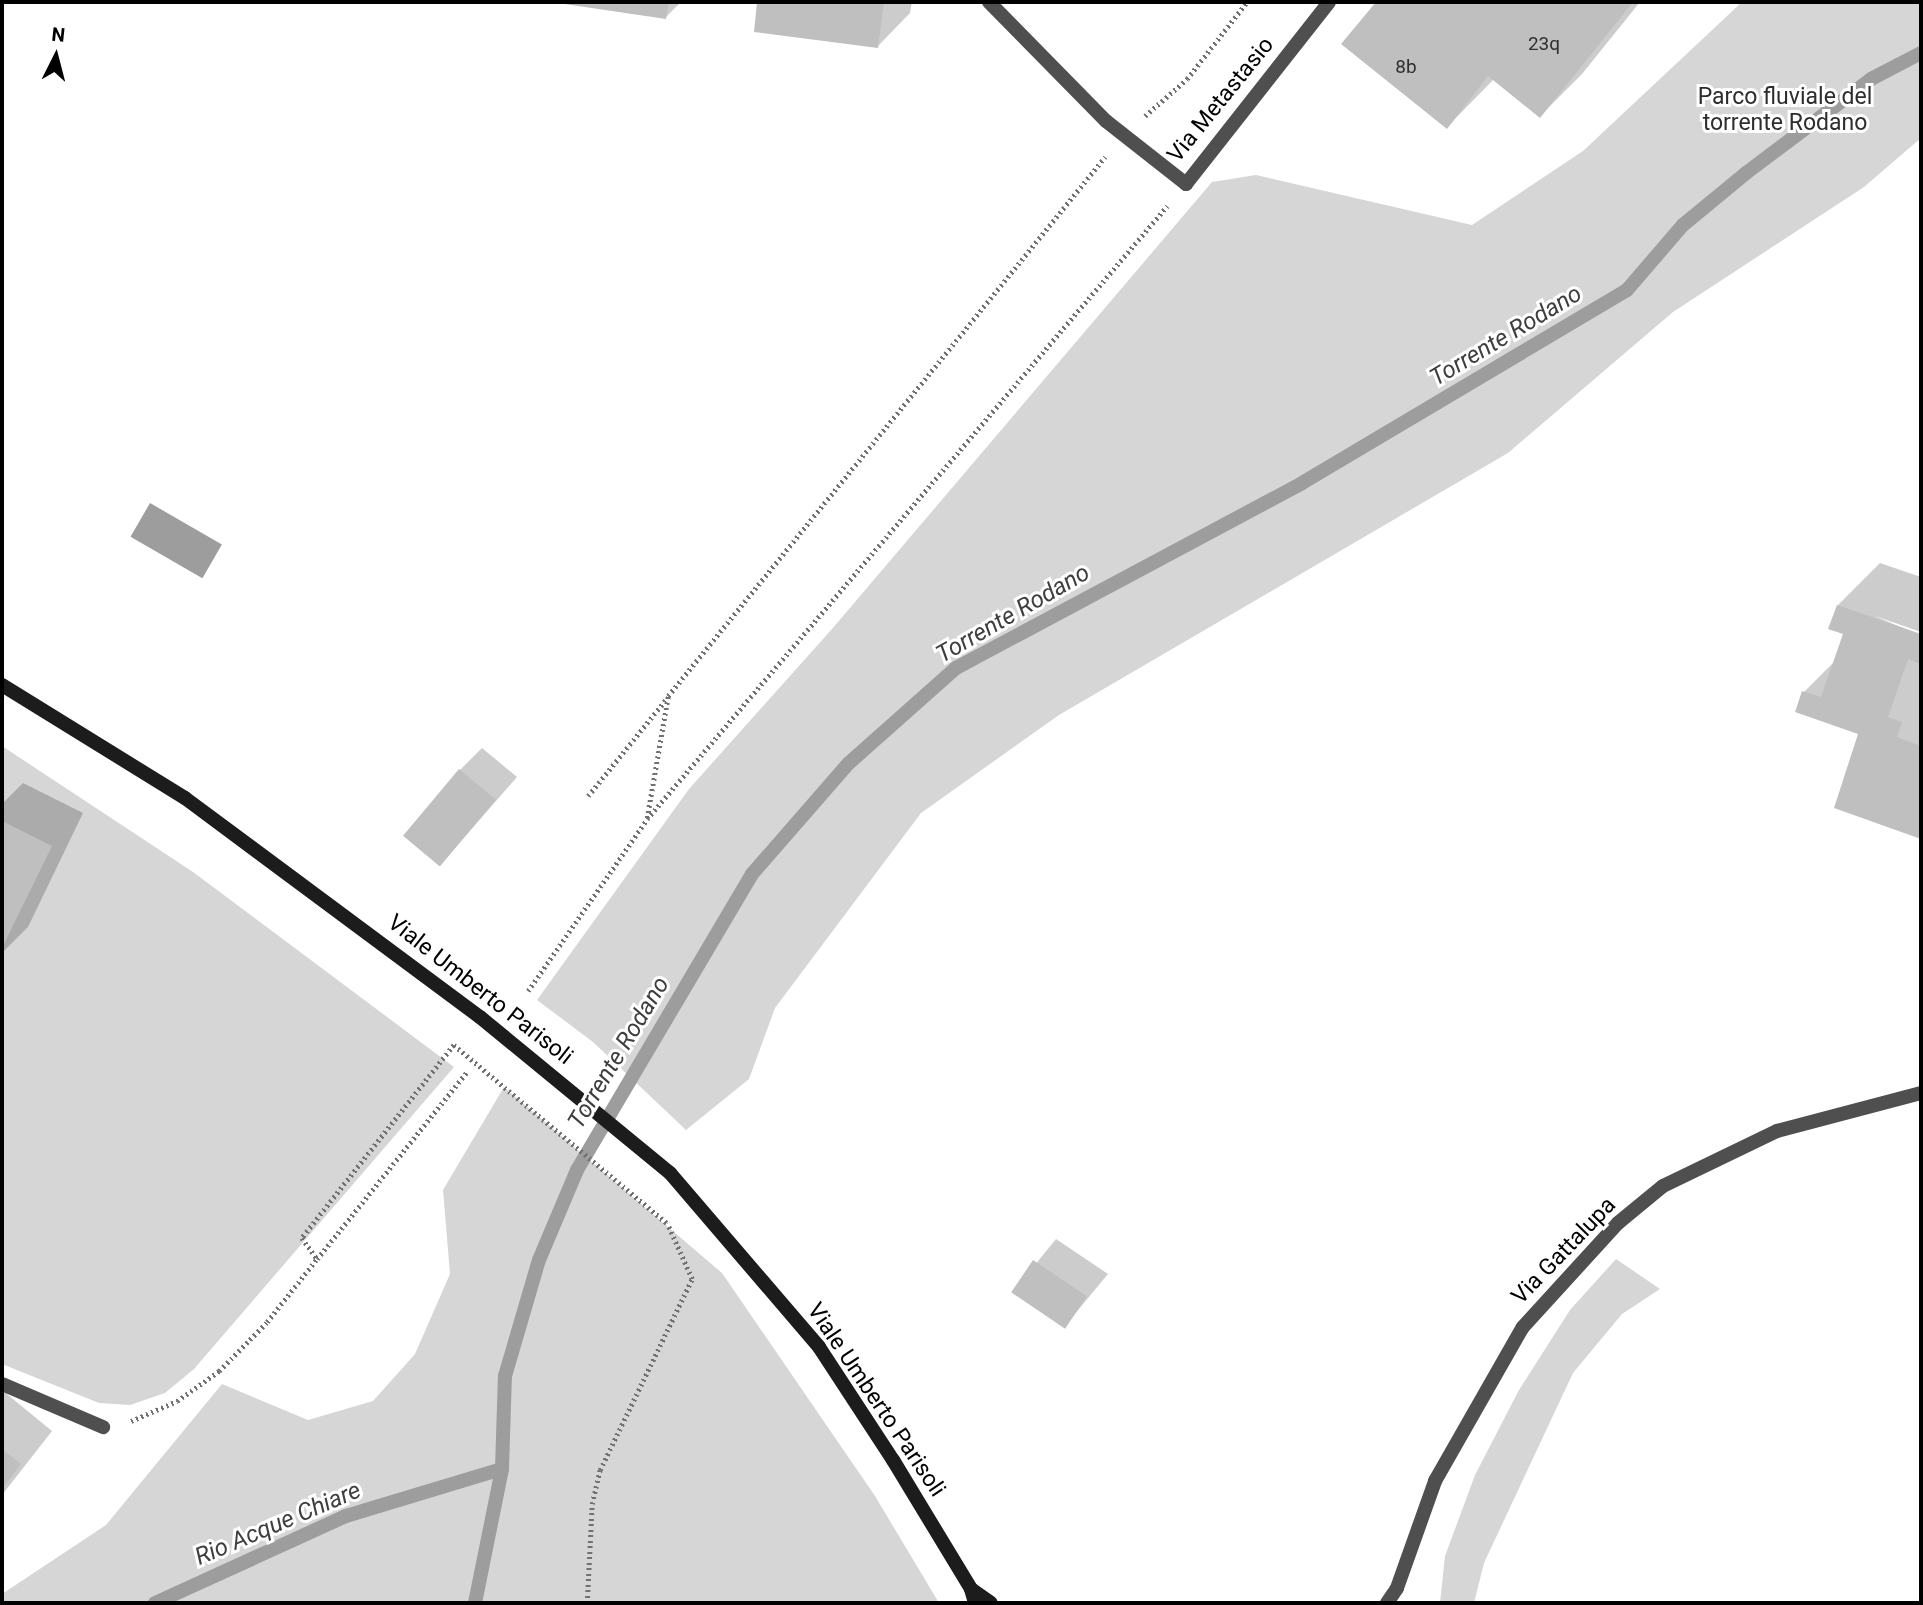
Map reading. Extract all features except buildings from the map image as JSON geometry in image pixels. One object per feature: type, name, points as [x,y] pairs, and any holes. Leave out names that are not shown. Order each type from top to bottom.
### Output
[{"type":"main road","name":"Viale Umberto Parisoli","points":[[2,685],[185,798],[481,1017],[670,1173],[819,1347],[973,1596],[991,1603]]},
{"type":"street","name":"Via Metastasio","points":[[989,2],[1123,135],[1186,184],[1329,2]]},
{"type":"street","name":"Via Gattalupa","points":[[1387,1603],[1397,1588],[1435,1481],[1524,1327],[1557,1285],[1618,1223],[1663,1186],[1777,1131],[1921,1093]]},
{"type":"street","points":[[2,1384],[103,1427]]},
{"type":"path","points":[[588,796],[1123,135],[1187,79],[1247,2]]},
{"type":"path","points":[[528,990],[647,819],[1186,184]]},
{"type":"path","points":[[647,819],[668,696]]},
{"type":"path","points":[[317,1259],[302,1238],[454,1045],[667,1223],[692,1279],[600,1470],[593,1504],[587,1603]]},
{"type":"path","points":[[103,1427],[140,1420],[177,1401],[219,1371],[267,1322],[467,1072]]},
{"type":"green space","name":"Parco fluviale del torrente Rodano","points":[[1742,2],[1921,2],[1921,138],[1864,187],[1673,312],[1508,453],[1059,715],[921,813],[775,1008],[749,1079],[686,1130],[593,1042],[537,1000],[689,789],[832,629],[1212,182],[1256,175],[1472,225],[1583,151]]},
{"type":"green space","points":[[2,746],[193,872],[454,1067],[194,1369],[165,1393],[130,1405],[99,1403],[2,1364]]},
{"type":"green space","points":[[504,1087],[722,1273],[875,1496],[939,1603],[2,1603],[2,1594],[106,1525],[222,1384],[308,1420],[373,1401],[415,1354],[450,1274],[443,1190]]},
{"type":"green space","points":[[1616,1259],[1660,1289],[1622,1314],[1573,1373],[1484,1563],[1474,1603],[1440,1603],[1445,1556],[1475,1475],[1519,1390],[1570,1310]]},
{"type":"shaded area","points":[[150,503],[222,544],[202,578],[131,537]]},
{"type":"waterway","name":"Torrente Rodano","points":[[475,1603],[502,1469],[505,1376],[539,1260],[577,1170],[752,874],[849,763],[956,668],[1302,483],[1627,290],[1683,225],[1746,173],[1871,79],[1921,53]]},
{"type":"waterway","name":"Rio Acque Chiare","points":[[155,1603],[346,1516],[502,1469]]}]
